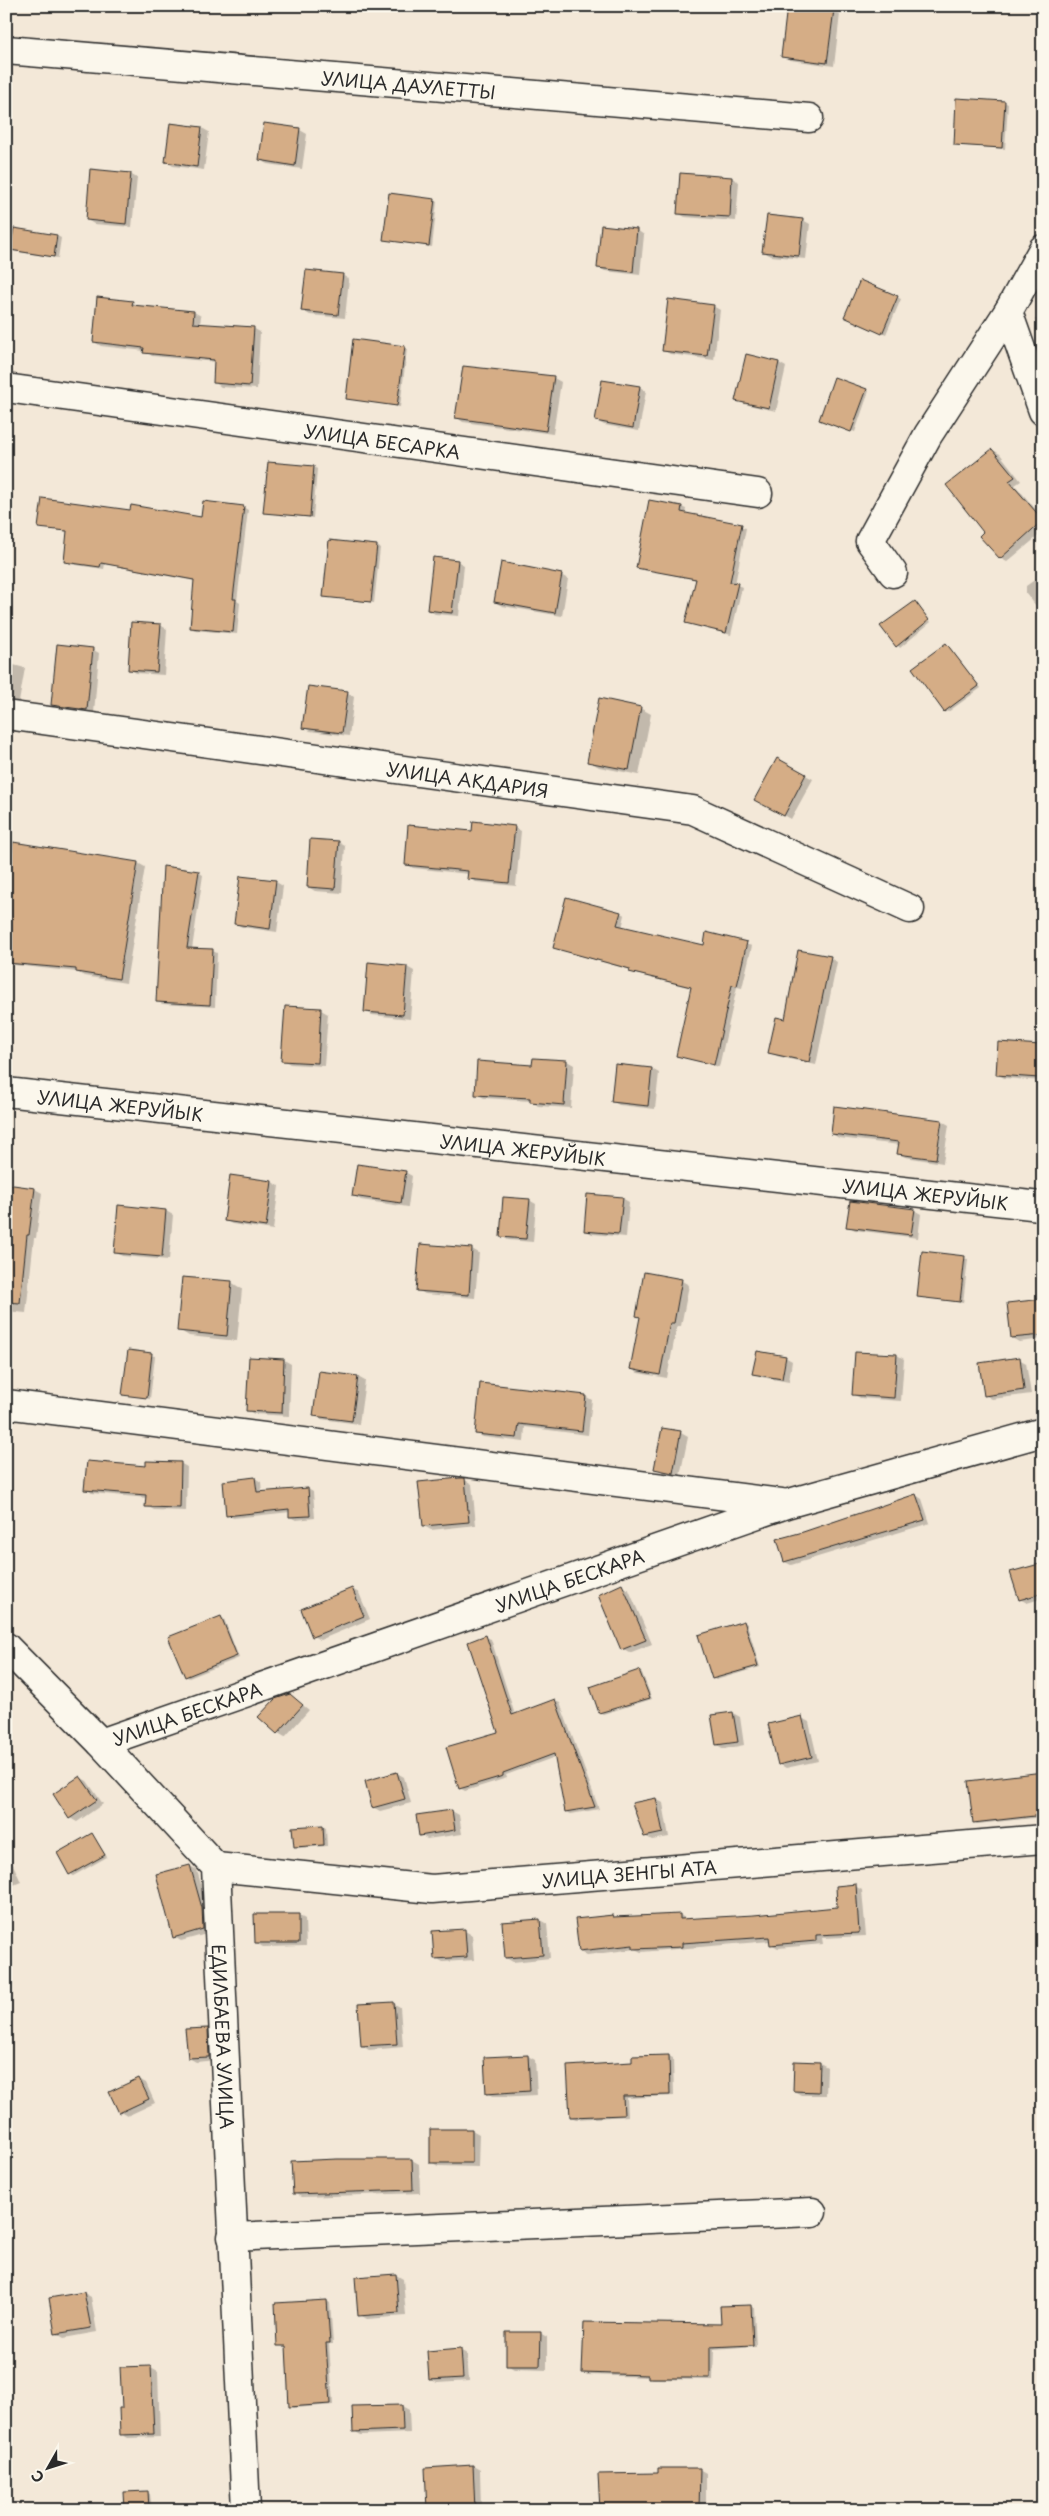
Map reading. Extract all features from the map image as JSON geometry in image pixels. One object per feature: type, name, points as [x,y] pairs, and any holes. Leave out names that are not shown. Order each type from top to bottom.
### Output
[{"type":"street","name":"УЛИЦА ДАУЛЕТТЫ","points":[[6,50],[809,118]]},
{"type":"street","points":[[893,573],[870,541],[928,435],[1008,312],[1043,249]]},
{"type":"street","points":[[1008,312],[1043,410]]},
{"type":"street","name":"УЛИЦА БЕСАРКА","points":[[6,388],[758,493]]},
{"type":"street","name":"УЛИЦА АКДАРИЯ","points":[[6,715],[693,810],[910,908]]},
{"type":"street","name":"УЛИЦА ЖЕРУЙЫК","points":[[6,1092],[1040,1206]]},
{"type":"street","points":[[6,1404],[786,1504]]},
{"type":"street","name":"УЛИЦА БЕСКАРА","points":[[101,1743],[786,1504],[1043,1432]]},
{"type":"street","points":[[6,1647],[101,1743],[216,1868]]},
{"type":"street","name":"УЛИЦА ЗЕНГЫ АТА","points":[[216,1868],[432,1889],[1043,1839]]},
{"type":"street","name":"ЕДИЛБАЕВА УЛИЦА","points":[[216,1868],[246,2510]]},
{"type":"street","points":[[232,2237],[812,2212]]},
{"type":"building","points":[[787,6],[834,9],[827,63],[781,57]]},
{"type":"building","points":[[956,98],[1005,101],[1002,148],[954,145]]},
{"type":"building","points":[[170,123],[202,127],[197,167],[165,162]]},
{"type":"building","points":[[264,123],[300,128],[295,166],[259,160]]},
{"type":"building","points":[[90,169],[131,173],[126,224],[86,220]]},
{"type":"building","points":[[680,173],[732,177],[730,217],[677,214]]},
{"type":"building","points":[[389,193],[435,199],[429,246],[383,240]]},
{"type":"building","points":[[767,215],[803,219],[799,256],[762,252]]},
{"type":"building","points":[[601,225],[637,229],[633,272],[597,268]]},
{"type":"building","points":[[14,228],[57,235],[54,257],[10,250]]},
{"type":"building","points":[[306,270],[343,274],[338,315],[301,311]]},
{"type":"building","points":[[860,280],[898,296],[882,334],[844,317]]},
{"type":"building","points":[[97,297],[133,301],[132,305],[194,311],[193,323],[254,327],[250,386],[213,383],[214,360],[143,353],[144,348],[93,342]]},
{"type":"building","points":[[668,299],[714,305],[707,356],[662,351]]},
{"type":"building","points":[[353,339],[405,346],[397,406],[346,399]]},
{"type":"building","points":[[746,354],[779,362],[769,408],[735,401]]},
{"type":"building","points":[[463,366],[554,376],[546,431],[455,418]]},
{"type":"building","points":[[834,377],[867,389],[851,432],[819,420]]},
{"type":"building","points":[[602,380],[640,386],[633,428],[595,421]]},
{"type":"building","points":[[992,449],[1015,477],[1009,481],[1043,520],[1000,559],[979,536],[983,532],[946,485]]},
{"type":"building","points":[[268,462],[314,466],[310,517],[263,513]]},
{"type":"building","points":[[42,498],[130,510],[131,505],[201,517],[203,501],[244,506],[233,599],[236,599],[233,632],[190,628],[194,580],[101,563],[100,567],[64,562],[67,531],[38,528]]},
{"type":"building","points":[[649,500],[682,506],[681,512],[742,524],[730,582],[738,583],[726,633],[685,623],[696,579],[636,568]]},
{"type":"building","points":[[329,540],[377,545],[371,602],[323,597]]},
{"type":"building","points":[[433,557],[458,560],[452,613],[427,610]]},
{"type":"building","points":[[501,562],[562,574],[555,613],[494,602]]},
{"type":"building","points":[[915,601],[929,620],[896,647],[880,626]]},
{"type":"building","points":[[131,622],[161,624],[157,672],[128,670]]},
{"type":"building","points":[[946,643],[979,686],[944,712],[912,668]]},
{"type":"building","points":[[57,644],[93,648],[87,710],[51,705]]},
{"type":"building","points":[[308,686],[348,691],[342,733],[302,728]]},
{"type":"building","points":[[599,698],[641,707],[629,770],[587,762]]},
{"type":"building","points":[[777,758],[806,774],[784,816],[754,800]]},
{"type":"building","points":[[473,821],[515,826],[509,883],[467,879],[468,871],[405,865],[408,825],[472,831]]},
{"type":"building","points":[[310,839],[339,841],[335,889],[307,887]]},
{"type":"building","points":[[13,842],[138,862],[119,979],[76,972],[76,969],[6,963],[6,894]]},
{"type":"building","points":[[163,866],[199,871],[187,948],[213,949],[210,1005],[156,1002]]},
{"type":"building","points":[[240,876],[276,880],[270,929],[234,924]]},
{"type":"building","points":[[566,897],[621,912],[617,925],[704,945],[706,932],[747,942],[737,986],[732,985],[714,1065],[676,1056],[691,987],[629,972],[630,969],[553,948]]},
{"type":"building","points":[[798,950],[831,956],[809,1062],[768,1053],[776,1017],[785,1019]]},
{"type":"building","points":[[368,962],[407,966],[403,1015],[364,1012]]},
{"type":"building","points":[[285,1006],[321,1008],[318,1063],[281,1061]]},
{"type":"building","points":[[998,1042],[1041,1045],[1039,1078],[996,1075]]},
{"type":"building","points":[[533,1058],[567,1060],[564,1105],[530,1102],[530,1098],[475,1095],[477,1061],[532,1065]]},
{"type":"building","points":[[615,1064],[652,1068],[648,1106],[611,1102]]},
{"type":"building","points":[[834,1106],[942,1120],[936,1159],[897,1154],[899,1142],[831,1134]]},
{"type":"building","points":[[357,1164],[406,1171],[401,1203],[352,1196]]},
{"type":"building","points":[[230,1175],[272,1181],[266,1227],[224,1221]]},
{"type":"building","points":[[6,1184],[35,1188],[29,1235],[27,1235],[20,1303],[6,1302]]},
{"type":"building","points":[[587,1194],[623,1197],[619,1234],[584,1231]]},
{"type":"building","points":[[503,1197],[530,1199],[526,1239],[500,1237]]},
{"type":"building","points":[[850,1201],[915,1209],[911,1235],[846,1227]]},
{"type":"building","points":[[118,1205],[166,1210],[162,1257],[114,1253]]},
{"type":"building","points":[[420,1244],[472,1248],[469,1295],[416,1291]]},
{"type":"building","points":[[922,1251],[965,1256],[960,1302],[917,1297]]},
{"type":"building","points":[[644,1272],[682,1279],[674,1323],[670,1323],[660,1375],[630,1369],[640,1317],[636,1316]]},
{"type":"building","points":[[182,1277],[232,1281],[227,1336],[177,1331]]},
{"type":"building","points":[[1043,1299],[1043,1335],[1011,1338],[1007,1303]]},
{"type":"building","points":[[128,1350],[152,1353],[147,1398],[122,1395]]},
{"type":"building","points":[[757,1351],[786,1356],[782,1379],[752,1374]]},
{"type":"building","points":[[855,1352],[897,1354],[894,1398],[852,1395]]},
{"type":"building","points":[[249,1357],[284,1359],[282,1413],[246,1411]]},
{"type":"building","points":[[1020,1357],[1024,1390],[984,1396],[979,1363]]},
{"type":"building","points":[[319,1371],[358,1376],[352,1421],[313,1416]]},
{"type":"building","points":[[480,1383],[586,1395],[582,1431],[519,1424],[517,1438],[475,1434]]},
{"type":"building","points":[[662,1428],[681,1431],[673,1473],[654,1469]]},
{"type":"building","points":[[87,1461],[146,1466],[146,1461],[181,1462],[180,1508],[145,1507],[146,1495],[84,1490]]},
{"type":"building","points":[[255,1477],[257,1492],[308,1488],[310,1516],[289,1517],[289,1509],[226,1516],[223,1481]]},
{"type":"building","points":[[465,1478],[469,1522],[423,1526],[418,1482]]},
{"type":"building","points":[[916,1494],[925,1520],[784,1562],[777,1539]]},
{"type":"building","points":[[1043,1563],[1043,1593],[1019,1600],[1010,1572]]},
{"type":"building","points":[[622,1584],[646,1640],[621,1650],[598,1595]]},
{"type":"building","points":[[352,1588],[364,1616],[312,1637],[301,1609]]},
{"type":"building","points":[[221,1616],[237,1656],[185,1677],[168,1637]]},
{"type":"building","points":[[744,1621],[758,1666],[712,1679],[698,1635]]},
{"type":"building","points":[[486,1635],[512,1715],[555,1699],[595,1807],[565,1812],[554,1754],[503,1773],[503,1776],[459,1789],[446,1747],[498,1732],[468,1642]]},
{"type":"building","points":[[639,1670],[650,1698],[599,1713],[590,1687]]},
{"type":"building","points":[[290,1694],[303,1705],[277,1734],[258,1717],[275,1699]]},
{"type":"building","points":[[733,1712],[738,1742],[716,1745],[711,1715]]},
{"type":"building","points":[[802,1716],[812,1757],[778,1765],[768,1724]]},
{"type":"building","points":[[397,1772],[405,1799],[372,1808],[365,1781]]},
{"type":"building","points":[[1043,1772],[1043,1815],[973,1823],[968,1781]]},
{"type":"building","points":[[80,1776],[97,1800],[69,1819],[53,1794]]},
{"type":"building","points":[[656,1798],[663,1833],[644,1837],[632,1803]]},
{"type":"building","points":[[452,1810],[455,1830],[419,1836],[416,1815]]},
{"type":"building","points":[[323,1825],[324,1845],[294,1847],[292,1827]]},
{"type":"building","points":[[92,1833],[105,1855],[69,1875],[57,1853]]},
{"type":"building","points":[[190,1865],[202,1908],[203,1929],[173,1938],[156,1874]]},
{"type":"building","points":[[856,1884],[859,1933],[816,1935],[816,1941],[770,1945],[769,1937],[682,1943],[682,1947],[633,1949],[633,1945],[579,1951],[575,1919],[613,1915],[613,1917],[680,1914],[680,1919],[754,1915],[837,1907],[836,1886]]},
{"type":"building","points":[[254,1914],[299,1914],[299,1943],[255,1943]]},
{"type":"building","points":[[540,1919],[543,1955],[505,1958],[502,1922]]},
{"type":"building","points":[[465,1929],[467,1957],[434,1959],[432,1931]]},
{"type":"building","points":[[394,2002],[397,2044],[361,2046],[358,2004]]},
{"type":"building","points":[[208,2028],[209,2057],[188,2058],[185,2029]]},
{"type":"building","points":[[528,2055],[530,2091],[486,2094],[484,2057]]},
{"type":"building","points":[[669,2055],[670,2095],[623,2096],[624,2115],[570,2117],[567,2066],[632,2062],[632,2056]]},
{"type":"building","points":[[794,2061],[820,2062],[819,2092],[793,2091]]},
{"type":"building","points":[[139,2078],[149,2099],[119,2113],[109,2092]]},
{"type":"building","points":[[430,2129],[472,2129],[472,2163],[430,2163]]},
{"type":"building","points":[[412,2159],[413,2190],[293,2194],[291,2161]]},
{"type":"building","points":[[396,2274],[399,2313],[358,2316],[355,2277]]},
{"type":"building","points":[[84,2292],[91,2328],[55,2334],[49,2298]]},
{"type":"building","points":[[327,2300],[330,2343],[326,2343],[330,2404],[289,2407],[286,2346],[277,2346],[275,2303]]},
{"type":"building","points":[[751,2305],[753,2345],[710,2347],[710,2378],[648,2378],[648,2375],[582,2373],[584,2322],[721,2324],[720,2306]]},
{"type":"building","points":[[506,2332],[541,2332],[540,2366],[506,2366]]},
{"type":"building","points":[[461,2348],[463,2378],[429,2380],[427,2351]]},
{"type":"building","points":[[151,2366],[154,2434],[120,2435],[119,2408],[122,2408],[120,2367]]},
{"type":"building","points":[[402,2405],[403,2430],[353,2432],[352,2406]]},
{"type":"building","points":[[473,2465],[475,2510],[427,2510],[425,2468]]},
{"type":"building","points":[[658,2468],[700,2468],[699,2510],[600,2510],[598,2474],[658,2473]]},
{"type":"building","points":[[148,2491],[149,2510],[125,2510],[124,2492]]}]
